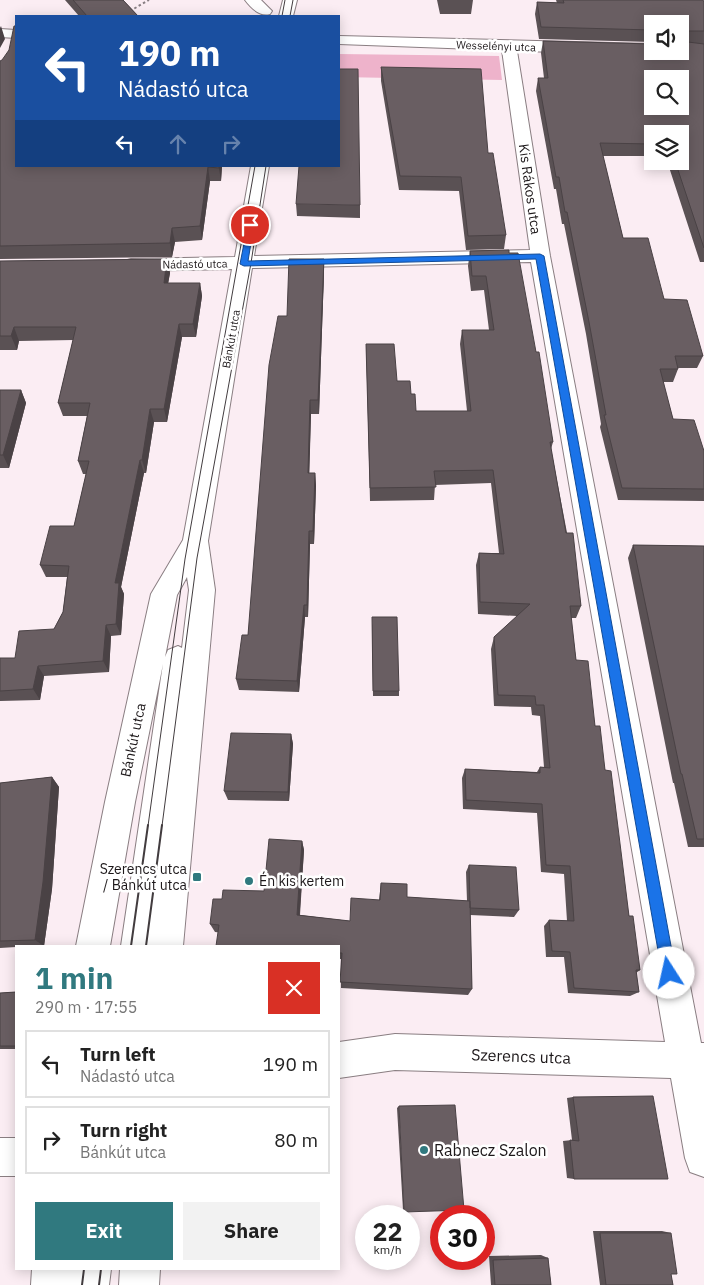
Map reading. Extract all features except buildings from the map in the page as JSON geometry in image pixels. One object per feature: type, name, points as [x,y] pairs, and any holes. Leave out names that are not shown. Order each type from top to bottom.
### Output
[{"type":"street","points":[[252,0],[265,11]]},
{"type":"street","points":[[286,15],[290,0]]},
{"type":"street","points":[[0,33],[15,34]]},
{"type":"street","points":[[8,51],[15,36]]},
{"type":"street","name":"Wesselényi utca","points":[[340,40],[644,49]]},
{"type":"street","name":"Kis Rákos utca","points":[[509,46],[540,256],[695,1061],[704,1158]]},
{"type":"street","name":"Bánkút utca","points":[[166,945],[202,590],[195,541],[260,167]]},
{"type":"street","name":"Nádastó utca","points":[[116,265],[244,264],[540,256]]},
{"type":"street","points":[[138,945],[195,541]]},
{"type":"street","name":"Bánkút utca","points":[[93,945],[120,802],[164,594],[195,541]]},
{"type":"street","name":"Szerencs utca","points":[[340,1060],[395,1052],[695,1061]]},
{"type":"street","points":[[0,1157],[15,1157]]},
{"type":"street","points":[[51,1285],[52,1270]]},
{"type":"street","points":[[89,1285],[91,1270]]},
{"type":"street","points":[[139,1285],[140,1270]]},
{"type":"path","points":[[129,12],[149,0]]},
{"type":"shaded area","points":[[340,54],[499,56],[502,80],[340,77]]},
{"type":"tram line","points":[[282,15],[285,0]]},
{"type":"tram line","points":[[290,15],[293,0]]},
{"type":"tram line","points":[[148,826],[185,559],[255,167]]},
{"type":"tram line","points":[[162,826],[197,558],[251,263],[266,167]]},
{"type":"tram line","points":[[131,945],[148,825]]},
{"type":"tram line","points":[[146,945],[162,825]]},
{"type":"tram line","points":[[82,1285],[84,1270]]},
{"type":"tram line","points":[[99,1285],[101,1270]]},
{"type":"place","name":"Szerencs utca / Bánkút utca","points":[[197,877]]},
{"type":"place","name":"Én kis kertem","points":[[249,881]]},
{"type":"place","name":"Rabnecz Szalon","points":[[424,1150]]},
{"type":"route","points":[[250,225],[244,264],[540,256],[669,973]]}]
